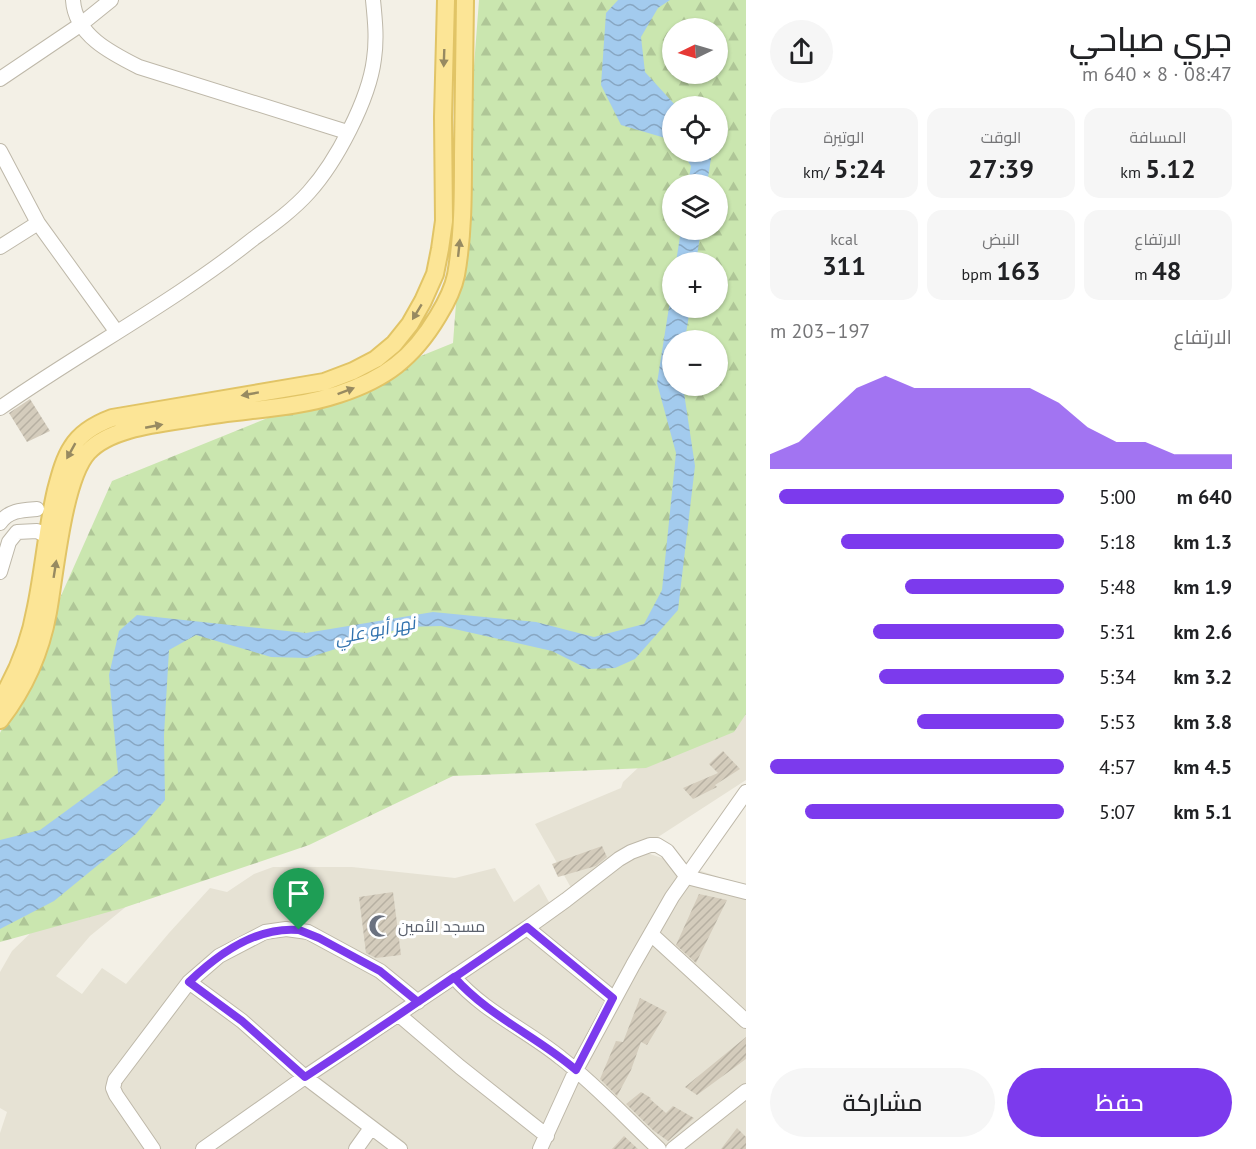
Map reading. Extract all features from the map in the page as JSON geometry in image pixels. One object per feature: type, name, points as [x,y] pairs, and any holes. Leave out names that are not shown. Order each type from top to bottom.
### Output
[{"type":"main road","points":[[0,701],[13,680],[25,649],[36,608],[47,536],[61,471],[72,447],[83,434],[98,423],[112,418],[324,382],[353,371],[376,359],[394,344],[423,302],[435,274],[444,221],[443,117],[446,0]]},
{"type":"main road","points":[[0,720],[17,697],[36,654],[48,615],[61,514],[80,464],[87,453],[104,439],[120,433],[211,415],[301,403],[336,395],[384,374],[412,353],[427,335],[447,302],[455,278],[459,252],[463,193],[465,0]]},
{"type":"main road","points":[[444,193],[463,193]]},
{"type":"street","points":[[73,0],[80,25],[105,48],[139,67],[347,132]]},
{"type":"street","points":[[0,79],[80,25],[111,0]]},
{"type":"street","points":[[0,408],[224,262],[308,194],[327,170],[369,84],[374,59],[373,0]]},
{"type":"street","points":[[0,151],[38,224],[116,332]]},
{"type":"street","points":[[0,248],[38,224]]},
{"type":"street","points":[[0,523],[7,515],[20,510],[37,509]]},
{"type":"street","points":[[0,572],[9,542],[17,532],[37,531],[47,536]]},
{"type":"street","points":[[399,1015],[543,1143],[576,1070],[613,998],[687,877],[746,792]]},
{"type":"street","points":[[203,1149],[566,900],[619,859],[642,847],[657,845],[663,848],[675,859],[687,877],[746,892]]},
{"type":"street","points":[[527,927],[613,998]]},
{"type":"street","points":[[153,1149],[116,1095],[114,1084],[124,1065],[189,982],[219,956],[255,936],[265,932],[292,929],[308,932],[380,971],[418,1002]]},
{"type":"street","points":[[651,934],[746,1021]]},
{"type":"street","points":[[454,977],[474,996],[560,1056],[659,1149]]},
{"type":"street","points":[[189,982],[242,1021],[305,1077],[400,1149]]},
{"type":"street","points":[[673,1149],[743,1100]]},
{"type":"street","points":[[356,1149],[370,1128]]},
{"type":"shaded area","points":[[746,666],[746,780],[638,850],[746,886],[746,1149],[0,1149],[0,1133],[7,1112],[0,1108],[0,972],[12,951],[44,920],[133,901],[90,936],[56,976],[82,994],[102,968],[126,984],[210,888],[227,892],[254,874],[273,867],[352,867],[455,878],[495,868],[514,902],[539,884],[550,904],[574,893],[535,824],[621,788],[623,782]]},
{"type":"green space","points":[[479,0],[746,0],[746,714],[734,732],[646,768],[453,776],[309,845],[123,908],[0,942],[0,733],[112,481],[453,343]]},
{"type":"water","points":[[618,0],[670,0],[658,8],[641,37],[645,72],[667,96],[662,96],[662,137],[621,125],[601,85],[606,13]]},
{"type":"water","points":[[688,162],[710,162],[709,174],[690,174],[691,166]]},
{"type":"water","points":[[679,240],[699,240],[698,252],[678,252]]},
{"type":"water","points":[[667,318],[688,318],[687,330],[665,330]]},
{"type":"water","name":"نهر أبو علي","points":[[662,351],[662,396],[684,396],[695,466],[678,610],[635,659],[615,668],[588,669],[552,651],[441,626],[405,627],[307,658],[271,657],[196,635],[169,650],[164,735],[165,800],[136,834],[54,901],[0,929],[0,840],[40,830],[118,773],[109,675],[119,631],[137,615],[306,633],[433,612],[536,622],[594,637],[644,624],[662,590],[676,453],[657,383]]},
{"type":"building","points":[[30,399],[50,431],[27,442],[9,413]]},
{"type":"building","points":[[723,751],[740,769],[715,785],[717,787],[693,799],[683,788],[718,773],[709,764]]},
{"type":"building","points":[[602,846],[607,857],[596,866],[558,877],[552,864]]},
{"type":"building","name":"مسجد الأمين","points":[[393,892],[401,955],[376,958],[366,953],[359,897]]},
{"type":"building","points":[[699,894],[727,900],[696,963],[676,945]]},
{"type":"building","points":[[640,998],[667,1012],[647,1045],[641,1042],[631,1070],[617,1096],[600,1079],[616,1041],[623,1042]]},
{"type":"building","points":[[746,1037],[746,1059],[697,1095],[685,1087]]},
{"type":"building","points":[[641,1092],[651,1098],[666,1113],[673,1106],[694,1118],[668,1141],[626,1104]]},
{"type":"building","points":[[737,1128],[746,1137],[746,1149],[721,1149]]},
{"type":"building","points":[[624,1136],[638,1149],[612,1149]]},
{"type":"place","name":"مسجد الأمين","points":[[380,926]]},
{"type":"route","points":[[299,930],[286,929],[255,936],[219,956],[189,982],[242,1021],[305,1077],[358,1043],[418,1002],[454,977],[474,996],[560,1056],[576,1070],[613,998],[527,927],[483,958],[454,977],[435,990],[418,1002],[380,971],[308,932],[299,930]]}]
